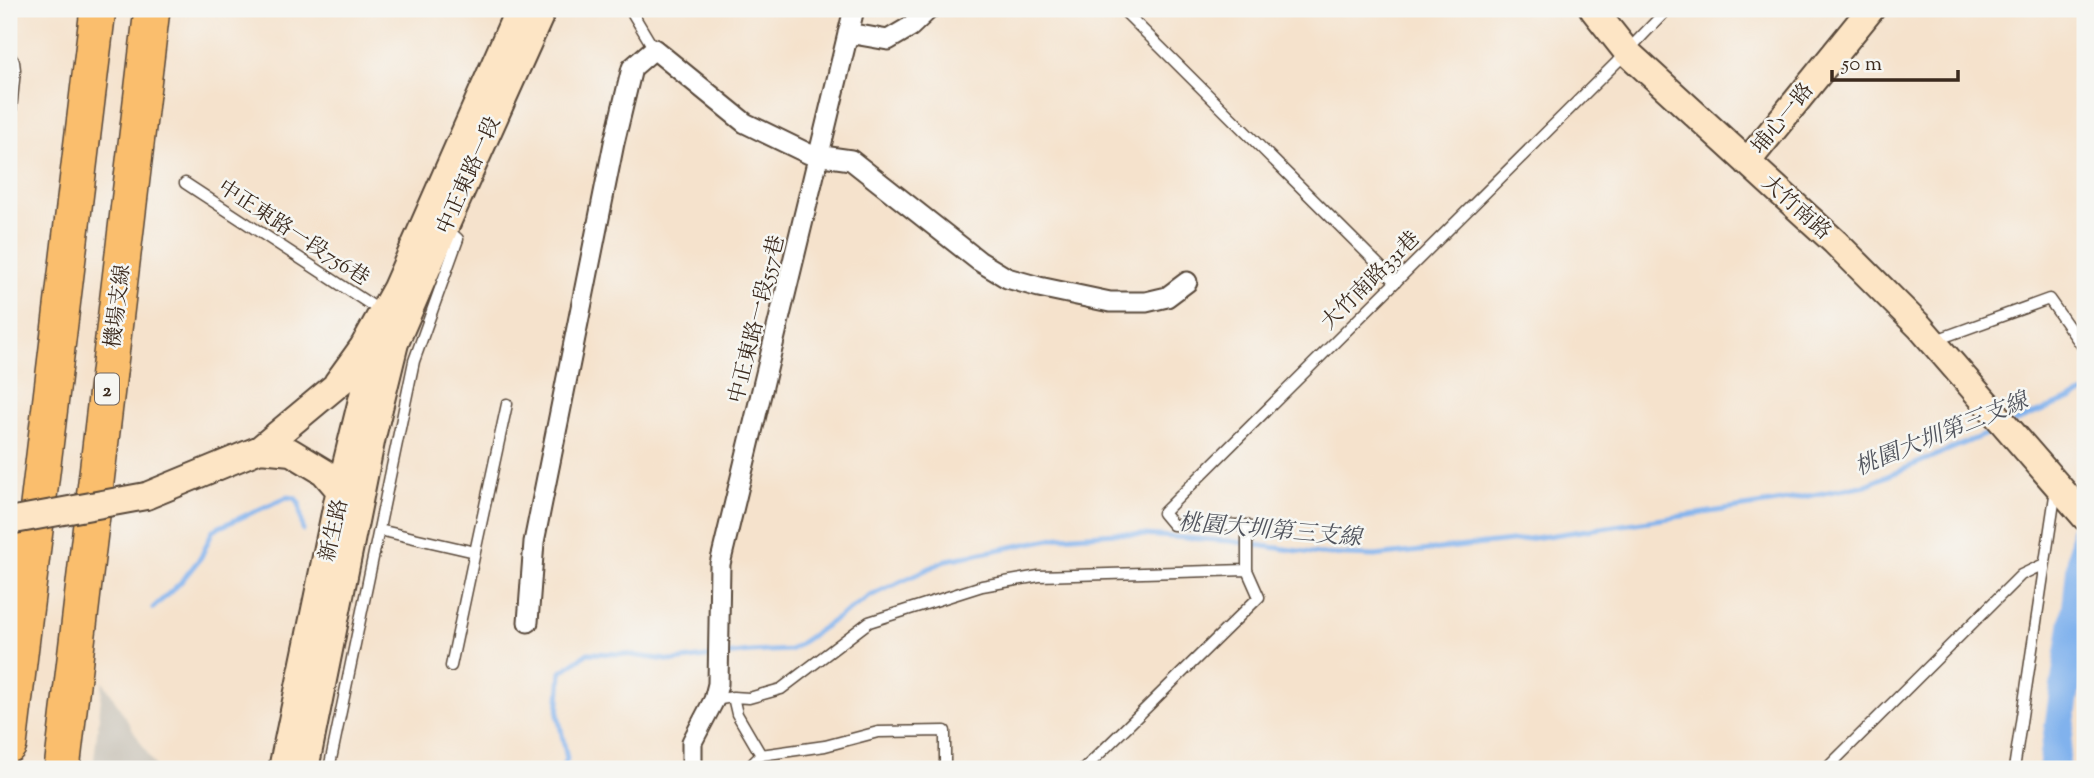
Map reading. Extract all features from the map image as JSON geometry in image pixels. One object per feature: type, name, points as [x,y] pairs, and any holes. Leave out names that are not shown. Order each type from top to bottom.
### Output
[{"type":"highway","points":[[9,745],[98,9]]},
{"type":"highway","name":"機場支線","points":[[62,769],[152,9]]},
{"type":"main road","name":"中正東路一段","points":[[340,489],[372,359],[405,296],[436,223],[519,9]]},
{"type":"main road","name":"中正東路一段","points":[[337,383],[363,347],[436,223],[543,9]]},
{"type":"main road","name":"大竹南路","points":[[1593,9],[1627,52],[1835,242],[1933,341],[2060,487]]},
{"type":"main road","name":"埔心一路","points":[[1747,162],[1871,9]]},
{"type":"main road","name":"中正東路一段","points":[[356,512],[395,343],[436,223]]},
{"type":"main road","name":"中正東路一段","points":[[260,449],[337,383],[395,343]]},
{"type":"main road","points":[[9,521],[146,496],[260,449],[290,452],[324,472],[340,489]]},
{"type":"main road","points":[[2060,487],[2085,517]]},
{"type":"main road","name":"新生路","points":[[305,769],[356,512],[340,489]]},
{"type":"main road","name":"新生路","points":[[282,769],[340,489]]},
{"type":"street","name":"中正東路一段557巷","points":[[721,694],[717,641],[720,564],[854,9]]},
{"type":"street","points":[[848,33],[888,40],[910,27],[929,9]]},
{"type":"street","points":[[528,622],[534,542],[614,143],[632,68],[654,49],[745,123],[809,154],[851,160],[979,261],[1007,278],[1110,302],[1146,302],[1167,297],[1186,282]]},
{"type":"street","points":[[692,769],[692,742],[721,694]]},
{"type":"lane","points":[[630,9],[654,49]]},
{"type":"lane","points":[[1122,9],[1396,282]]},
{"type":"lane","name":"大竹南路331巷","points":[[1247,570],[1247,526],[1173,526],[1163,513],[1627,52],[1663,14],[1663,9]]},
{"type":"lane","points":[[9,55],[15,70],[9,130]]},
{"type":"lane","name":"中正東路一段756巷","points":[[185,183],[382,313]]},
{"type":"lane","points":[[329,769],[414,361],[458,239],[436,223]]},
{"type":"lane","points":[[1933,341],[2049,299],[2085,350]]},
{"type":"lane","points":[[451,666],[507,404]]},
{"type":"lane","points":[[2014,769],[2044,564],[2060,487]]},
{"type":"lane","points":[[379,530],[475,552]]},
{"type":"lane","points":[[1826,769],[2021,575],[2044,564]]},
{"type":"lane","points":[[721,694],[749,698],[781,689],[869,622],[982,586],[1039,576],[1247,570],[1259,597],[1084,769]]},
{"type":"lane","points":[[721,694],[737,714],[761,755]]},
{"type":"lane","points":[[747,769],[761,755],[825,746],[878,732],[945,731],[945,768]]},
{"type":"shaded area","points":[[103,681],[157,769],[93,769]]},
{"type":"waterway","name":"桃園大圳第三支線","points":[[2014,422],[2085,393]]},
{"type":"waterway","name":"桃園大圳第三支線","points":[[724,655],[790,650],[870,596],[947,560],[1060,537],[1116,533],[1230,541],[1319,554],[1375,556],[1520,540],[1771,503],[1866,485],[1998,429]]},
{"type":"waterway","points":[[153,608],[180,583],[201,557],[213,530],[287,497],[295,498],[299,503],[303,530]]},
{"type":"waterway","points":[[2053,769],[2078,600],[2085,531]]},
{"type":"waterway","name":"桃園大圳第三支線","points":[[562,769],[567,759],[558,715],[561,672],[588,653],[624,654],[674,661],[714,656]]}]
